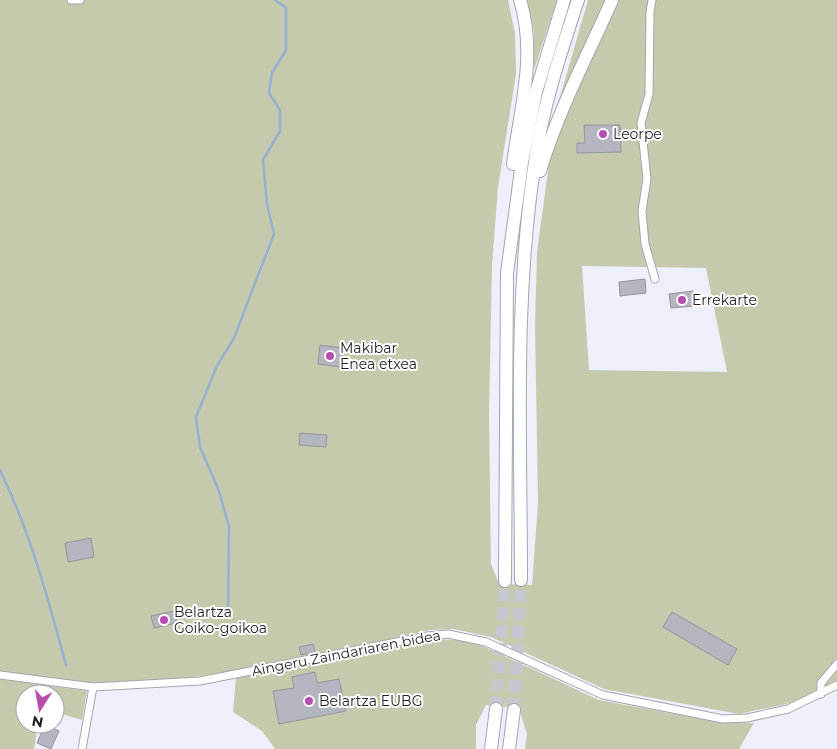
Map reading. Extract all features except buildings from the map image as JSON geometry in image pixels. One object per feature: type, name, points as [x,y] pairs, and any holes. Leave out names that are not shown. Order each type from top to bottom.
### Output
[{"type":"highway","points":[[505,581],[506,220],[528,53],[527,32],[520,0]]},
{"type":"highway","points":[[507,273],[522,162],[536,92],[564,0]]},
{"type":"highway","points":[[521,580],[523,270],[537,150],[543,119],[578,0]]},
{"type":"highway","points":[[531,200],[552,133],[612,0]]},
{"type":"highway","points":[[491,749],[496,709]]},
{"type":"highway","points":[[509,749],[514,710]]},
{"type":"street","points":[[71,0],[80,0]]},
{"type":"street","points":[[652,0],[650,12],[649,94],[641,123],[647,179],[642,211],[645,244],[655,279]]},
{"type":"street","name":"Aingeru Zaindariaren bidea","points":[[0,675],[93,687],[200,681],[427,636],[448,634],[493,644],[602,695],[723,719],[748,718],[788,709],[837,685]]},
{"type":"street","points":[[820,694],[821,683],[837,664]]},
{"type":"street","points":[[82,749],[93,687]]},
{"type":"green space","points":[[0,0],[508,0],[515,33],[516,74],[498,187],[492,266],[489,415],[491,564],[499,584],[532,585],[538,503],[535,324],[537,252],[556,111],[588,0],[837,0],[837,681],[791,703],[739,714],[604,689],[491,637],[453,629],[430,630],[263,666],[179,679],[94,684],[0,672]],"holes":[[[582,266],[706,268],[727,372],[589,370]]]},
{"type":"green space","points":[[527,0],[557,0],[534,70],[534,32]]},
{"type":"green space","points":[[429,639],[460,640],[485,647],[599,700],[718,722],[754,723],[739,749],[525,749],[527,734],[519,708],[486,705],[476,725],[476,749],[275,749],[262,731],[233,712],[236,677]]},
{"type":"green space","points":[[0,679],[36,684],[15,684],[15,734],[36,734],[34,749],[0,749]]},
{"type":"green space","points":[[65,688],[87,691],[82,720],[65,715]]},
{"type":"waterway","points":[[228,616],[229,527],[219,491],[200,447],[196,417],[217,366],[234,338],[274,234],[267,204],[263,160],[280,131],[280,110],[269,93],[272,73],[286,50],[286,8],[275,0]]},
{"type":"waterway","points":[[0,470],[29,541],[66,665]]},
{"type":"tunnel","points":[[514,710],[521,580]]},
{"type":"tunnel","points":[[496,709],[505,581]]},
{"type":"place","name":"Leorpe","points":[[603,134]]},
{"type":"place","name":"Errekarte","points":[[682,300]]},
{"type":"place","name":"Makibar Enea etxea","points":[[330,356]]},
{"type":"place","name":"Belartza Goiko-goikoa","points":[[164,620]]},
{"type":"place","name":"Belartza EUBG","points":[[309,701]]}]
